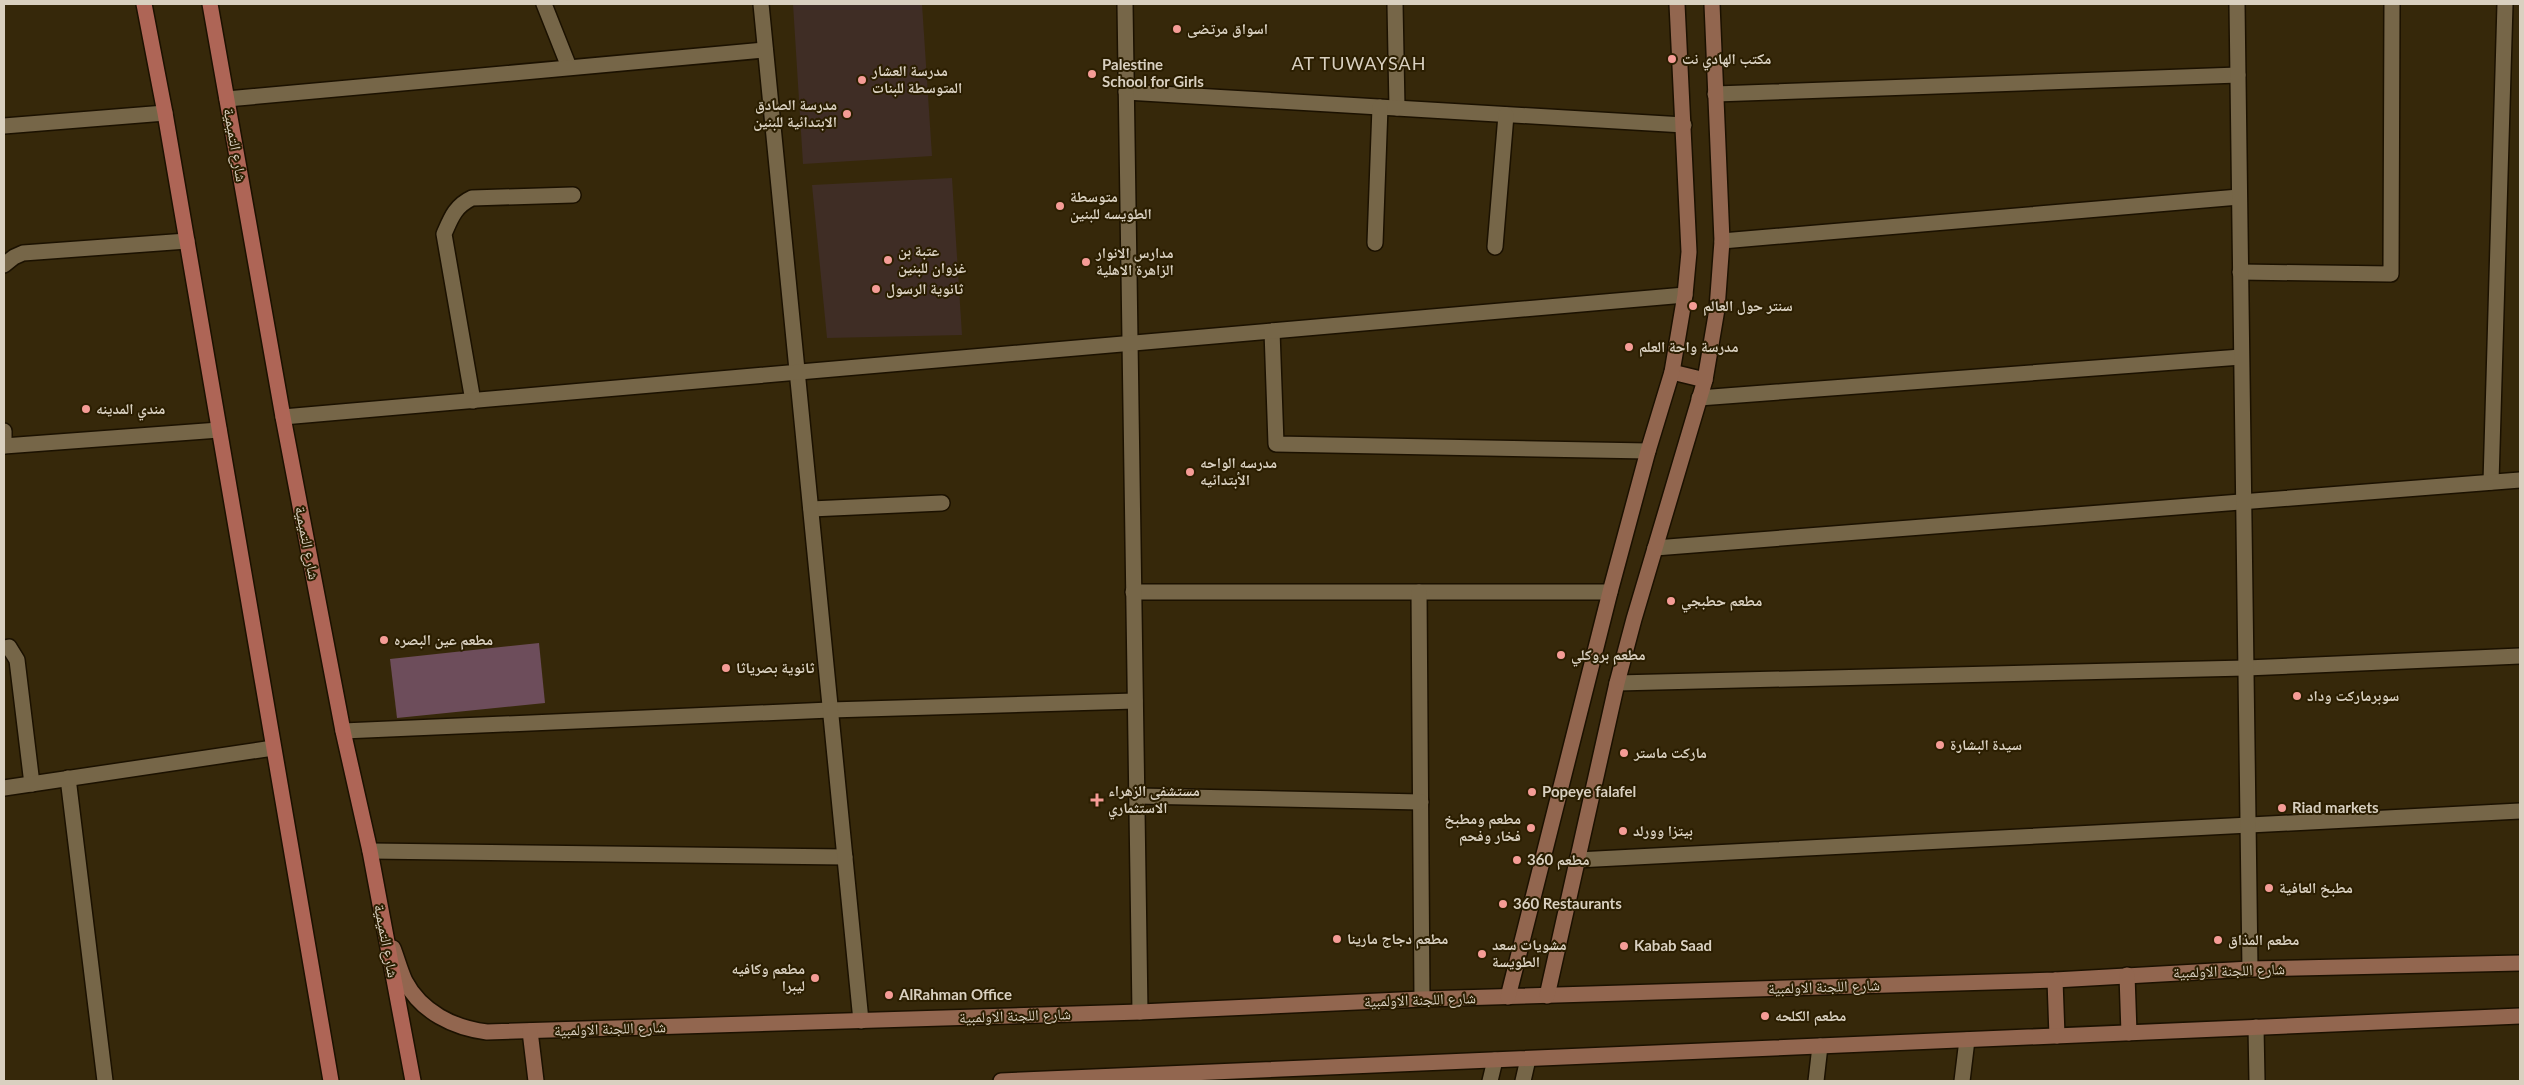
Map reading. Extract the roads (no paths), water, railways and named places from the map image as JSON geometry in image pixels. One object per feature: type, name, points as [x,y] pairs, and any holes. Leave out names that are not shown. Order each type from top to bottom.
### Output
[{"type":"main road","points":[[144,4],[165,113],[331,1081]]},
{"type":"main road","name":"شارع التميمية","points":[[210,4],[283,417],[343,731],[370,851],[413,1081]]},
{"type":"main road","points":[[1508,998],[1610,592],[1648,451],[1672,372],[1685,295],[1689,252],[1678,4]]},
{"type":"main road","points":[[1547,996],[1617,683],[1705,380],[1717,309],[1722,241],[1721,183],[1714,94],[1712,4]]},
{"type":"main road","points":[[1672,372],[1705,380]]},
{"type":"main road","name":"شارع اللجنة الاولمبية","points":[[382,918],[405,982],[433,1013],[465,1029],[487,1032],[861,1022],[1422,999],[1508,998],[2055,980],[2250,969],[2520,963]]},
{"type":"main road","points":[[2127,976],[2129,1033]]},
{"type":"main road","points":[[2055,980],[2057,1036]]},
{"type":"main road","points":[[1001,1081],[2520,1016]]},
{"type":"main road","points":[[530,1031],[536,1081]]},
{"type":"street","points":[[544,4],[569,67]]},
{"type":"street","points":[[761,4],[861,1022]]},
{"type":"street","points":[[1125,4],[1140,1012]]},
{"type":"street","points":[[1395,4],[1397,108]]},
{"type":"street","points":[[2237,4],[2250,969]]},
{"type":"street","points":[[2240,272],[2391,274],[2392,4]]},
{"type":"street","points":[[2491,482],[2505,4]]},
{"type":"street","points":[[227,99],[765,50]]},
{"type":"street","points":[[1714,94],[2238,75]]},
{"type":"street","points":[[1126,92],[1684,125]]},
{"type":"street","points":[[1375,243],[1380,107]]},
{"type":"street","points":[[4,126],[165,113]]},
{"type":"street","points":[[1495,248],[1506,114]]},
{"type":"street","points":[[473,401],[444,234],[451,219],[460,204],[472,198],[573,195]]},
{"type":"street","points":[[1722,241],[2239,197]]},
{"type":"street","points":[[4,265],[14,256],[23,253],[187,242]]},
{"type":"street","points":[[283,417],[1685,295]]},
{"type":"street","points":[[1272,331],[1276,444],[1648,451]]},
{"type":"street","points":[[1699,398],[2242,357]]},
{"type":"street","points":[[4,431],[4,446],[219,430]]},
{"type":"street","points":[[1655,548],[2243,500],[2520,480]]},
{"type":"street","points":[[811,509],[942,502]]},
{"type":"street","points":[[1134,592],[1610,592]]},
{"type":"street","points":[[1419,592],[1422,999]]},
{"type":"street","points":[[4,648],[9,647],[17,660],[32,784]]},
{"type":"street","points":[[1617,683],[2246,668],[2520,656]]},
{"type":"street","points":[[343,731],[830,710],[1135,701]]},
{"type":"street","points":[[4,788],[273,748]]},
{"type":"street","points":[[68,778],[105,1081]]},
{"type":"street","points":[[1137,796],[1421,802]]},
{"type":"street","points":[[1577,860],[2520,811]]},
{"type":"street","points":[[370,851],[845,857]]},
{"type":"street","points":[[2256,1028],[2257,1081]]},
{"type":"street","points":[[1962,1081],[1967,1040]]},
{"type":"street","points":[[1816,1081],[1820,1046]]},
{"type":"street","points":[[1523,1081],[1528,1058]]},
{"type":"street","points":[[1490,1081],[1495,1060]]},
{"type":"place","name":"اسواق مرتضى","points":[[1177,29]]},
{"type":"place","name":"مكتب الهادي نت","points":[[1672,59]]},
{"type":"place","name":"Palestine School for Girls","points":[[1092,74]]},
{"type":"place","name":"مدرسة العشار المتوسطة للبنات","points":[[862,80]]},
{"type":"place","name":"مدرسة الصادق الابتدائية للبنين","points":[[847,114]]},
{"type":"place","name":"متوسطة الطويسه للبنين","points":[[1060,206]]},
{"type":"place","name":"عتبة بن غزوان للبنين","points":[[888,260]]},
{"type":"place","name":"مدارس الانوار الزاهرة الاهلية","points":[[1086,262]]},
{"type":"place","name":"ثانوية الرسول","points":[[876,289]]},
{"type":"place","name":"سنتر حول العالم","points":[[1693,306]]},
{"type":"place","name":"مدرسة واحة العلم","points":[[1629,347]]},
{"type":"place","name":"مندي المدينه","points":[[86,409]]},
{"type":"place","name":"مدرسه الواحه الأبتدائيه","points":[[1190,472]]},
{"type":"place","name":"مطعم حطبجي","points":[[1671,601]]},
{"type":"place","name":"مطعم عين البصره","points":[[384,640]]},
{"type":"place","name":"مطعم بروكلي","points":[[1561,655]]},
{"type":"place","name":"ثانوية بصرياثا","points":[[726,668]]},
{"type":"place","name":"سوبرماركت وداد","points":[[2297,696]]},
{"type":"place","name":"سيدة البشارة","points":[[1940,745]]},
{"type":"place","name":"ماركت ماستر","points":[[1624,753]]},
{"type":"place","name":"Popeye falafel","points":[[1532,792]]},
{"type":"place","name":"مستشفى الزهراء الاستثماري","points":[[1097,800]]},
{"type":"place","name":"Riad markets","points":[[2282,808]]},
{"type":"place","name":"مطعم ومطبخ فخار وفحم","points":[[1531,828]]},
{"type":"place","name":"بيتزا وورلد","points":[[1623,831]]},
{"type":"place","name":"مطعم 360","points":[[1517,860]]},
{"type":"place","name":"مطبخ العافية","points":[[2269,888]]},
{"type":"place","name":"360 Restaurants","points":[[1503,904]]},
{"type":"place","name":"مطعم دجاج مارينا","points":[[1337,939]]},
{"type":"place","name":"مطعم المذاق","points":[[2218,940]]},
{"type":"place","name":"Kabab Saad","points":[[1624,946]]},
{"type":"place","name":"مشويات سعد الطويسة","points":[[1482,954]]},
{"type":"place","name":"مطعم وكافيه ليبرا","points":[[815,978]]},
{"type":"place","name":"AlRahman Office","points":[[889,995]]},
{"type":"place","name":"مطعم الكلحه","points":[[1765,1016]]},
{"type":"district","name":"AT TUWAYSAH","points":[[1359,64]]}]
